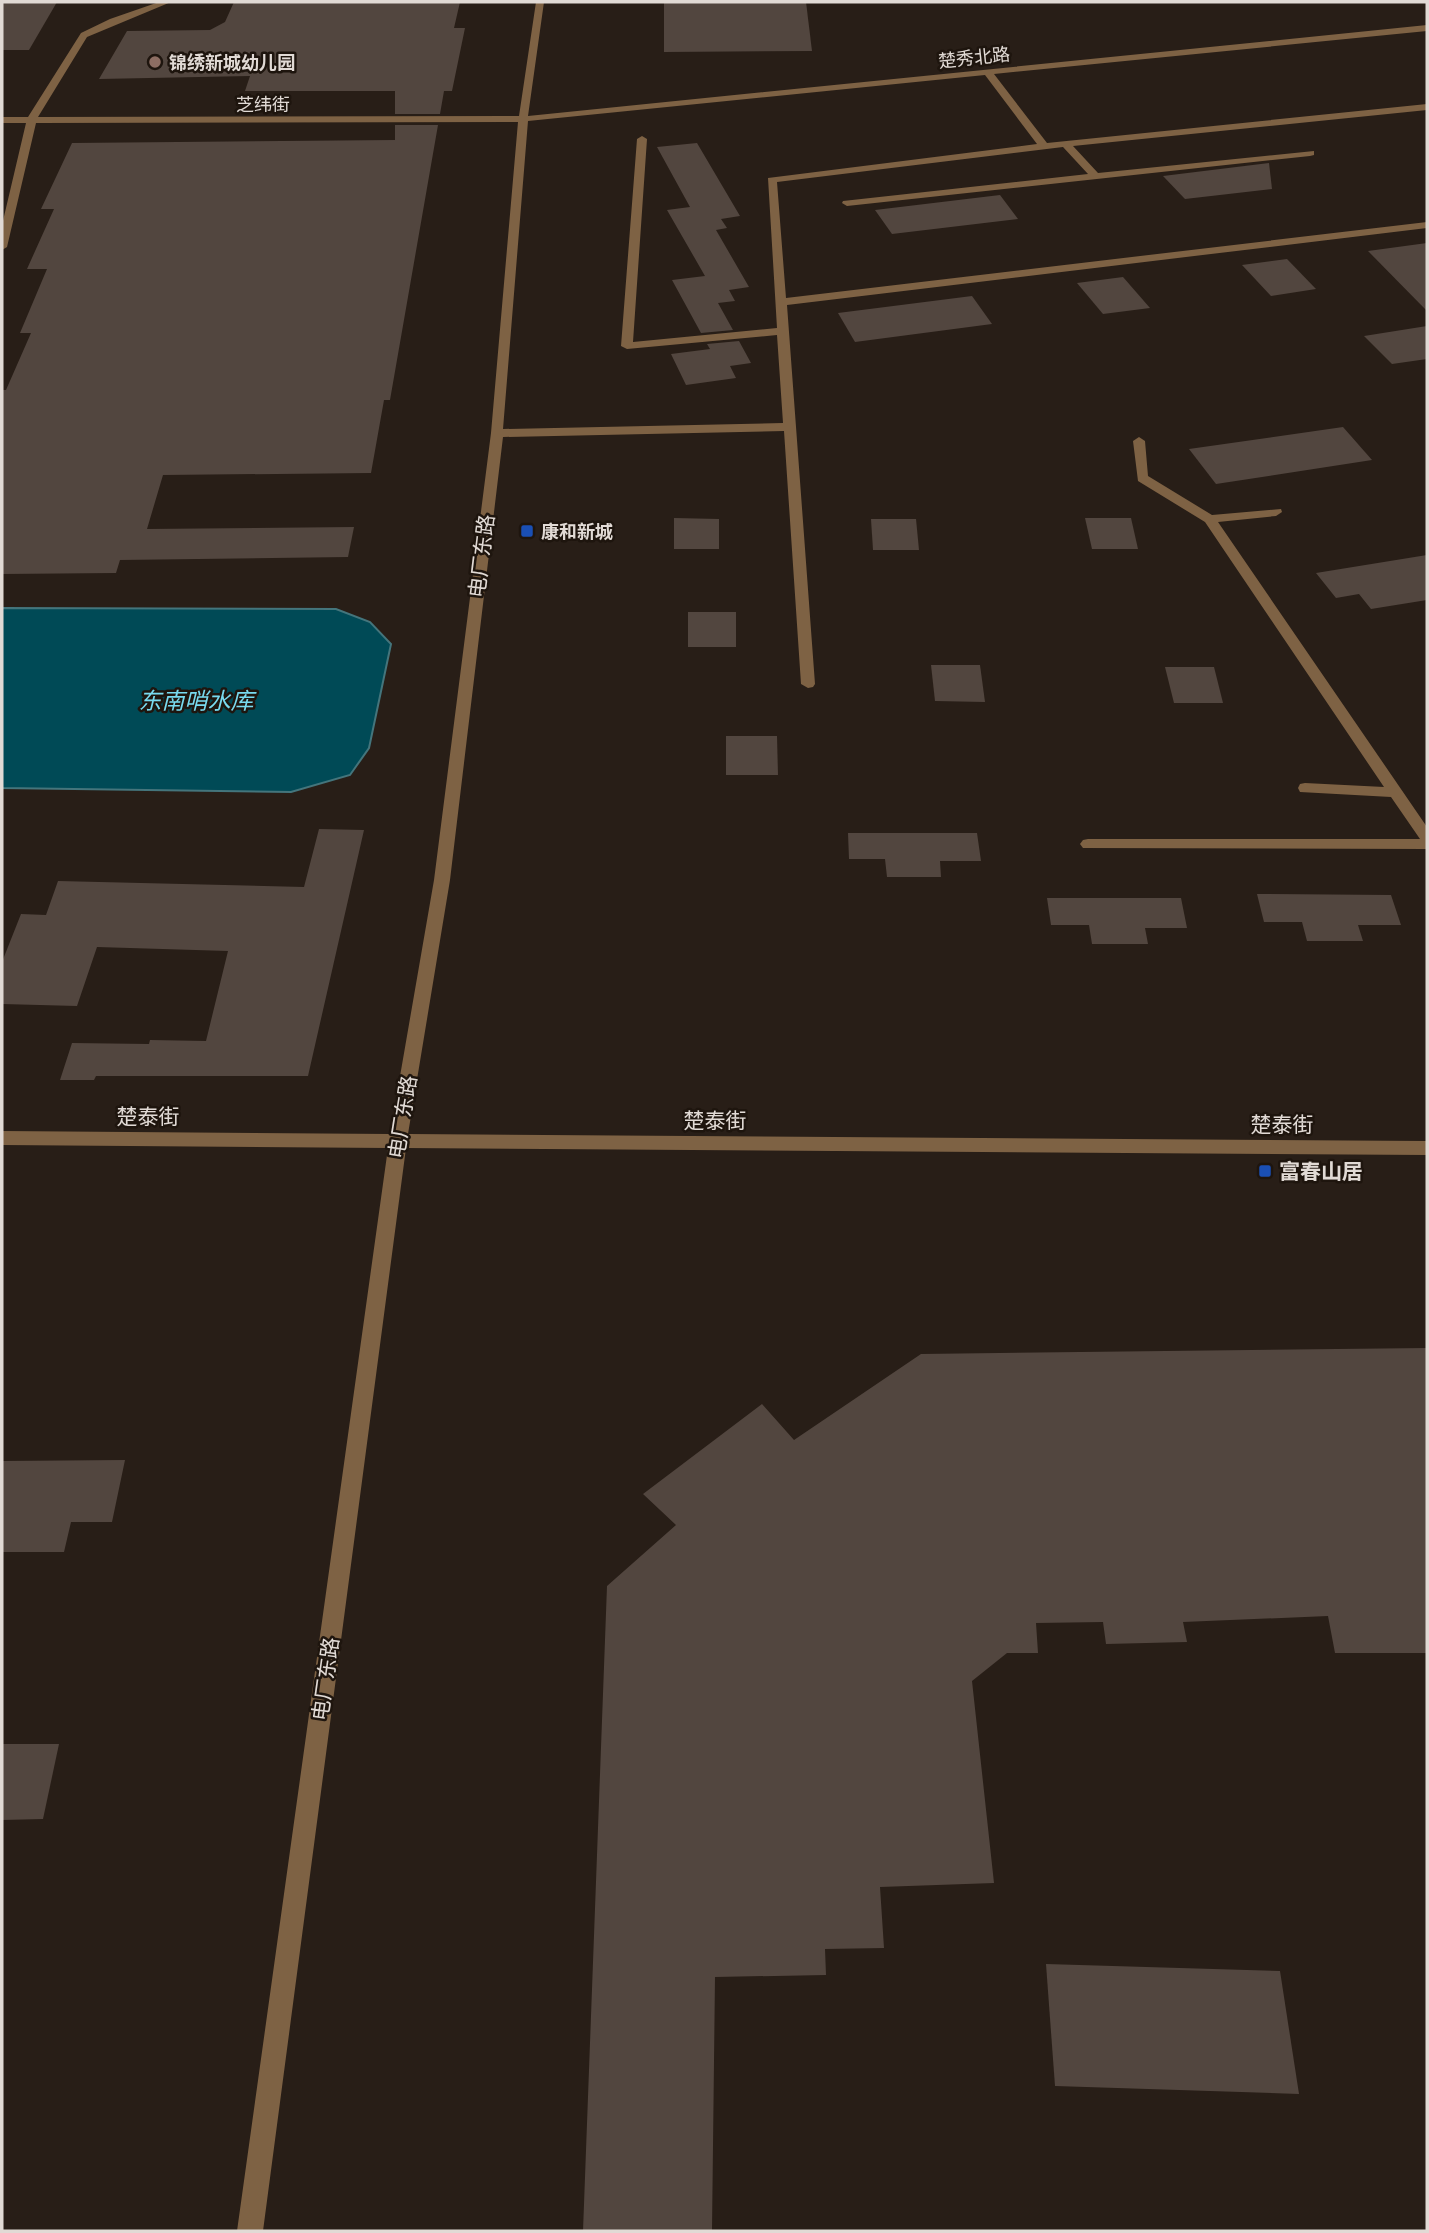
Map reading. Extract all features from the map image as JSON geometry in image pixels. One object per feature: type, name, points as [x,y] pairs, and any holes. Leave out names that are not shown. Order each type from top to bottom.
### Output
[{"type":"street","points":[[2,247],[32,120],[84,35],[113,21],[167,2]]},
{"type":"street","name":"电厂东路","points":[[250,2231],[398,1141],[442,880],[497,433],[523,120],[540,2]]},
{"type":"street","name":"楚秀北路","points":[[523,120],[1427,28]]},
{"type":"street","points":[[986,71],[1044,146]]},
{"type":"street","points":[[808,684],[772,180],[1044,146],[1427,107]]},
{"type":"street","name":"芝纬街","points":[[2,120],[523,120]]},
{"type":"street","points":[[642,139],[627,346],[783,331]]},
{"type":"street","points":[[1066,144],[1094,175]]},
{"type":"street","points":[[847,203],[1310,153]]},
{"type":"street","points":[[781,302],[1427,225]]},
{"type":"street","points":[[497,433],[790,427]]},
{"type":"street","points":[[1139,441],[1142,478],[1210,519],[1427,838]]},
{"type":"street","points":[[1210,519],[1276,512]]},
{"type":"street","points":[[1305,788],[1395,792]]},
{"type":"street","points":[[1088,844],[1427,844]]},
{"type":"street","name":"楚泰街","points":[[2,1138],[1427,1148]]},
{"type":"water","name":"东南哨水库","points":[[2,608],[336,609],[370,622],[391,644],[369,748],[350,775],[291,792],[2,788]]},
{"type":"building","points":[[2,2],[57,2],[29,50],[2,50]]},
{"type":"building","points":[[234,2],[460,2],[454,28],[465,28],[452,91],[444,91],[440,114],[395,114],[395,91],[245,91],[250,76],[99,79],[127,31],[210,30],[225,22]]},
{"type":"building","points":[[664,2],[806,2],[812,51],[664,52]]},
{"type":"building","points":[[395,125],[438,125],[390,400],[384,400],[371,473],[163,475],[147,529],[354,527],[348,557],[120,560],[116,573],[2,574],[2,390],[6,390],[31,333],[20,333],[47,269],[27,269],[54,209],[41,209],[72,143],[395,140]]},
{"type":"building","points":[[697,143],[740,216],[721,219],[727,228],[716,230],[749,287],[729,290],[735,301],[718,303],[733,330],[701,333],[672,280],[705,276],[667,210],[690,207],[657,147]]},
{"type":"building","points":[[1269,163],[1272,189],[1185,199],[1163,176]]},
{"type":"building","points":[[1000,195],[1018,219],[892,234],[875,210]]},
{"type":"building","points":[[1427,243],[1427,311],[1368,251]]},
{"type":"building","points":[[1287,259],[1316,289],[1271,296],[1242,265]]},
{"type":"building","points":[[1123,277],[1150,308],[1103,314],[1077,283]]},
{"type":"building","points":[[972,296],[992,324],[855,342],[838,313]]},
{"type":"building","points":[[1427,326],[1427,359],[1392,364],[1364,336]]},
{"type":"building","points":[[739,341],[751,363],[730,366],[736,378],[686,385],[671,354],[710,349],[707,344]]},
{"type":"building","points":[[1343,427],[1372,460],[1216,484],[1189,449]]},
{"type":"building","points":[[674,518],[719,519],[719,549],[674,549]]},
{"type":"building","points":[[1085,518],[1131,518],[1138,549],[1092,549]]},
{"type":"building","points":[[871,519],[916,519],[919,550],[873,550]]},
{"type":"building","points":[[1427,555],[1427,600],[1371,609],[1359,594],[1336,598],[1316,573]]},
{"type":"building","points":[[688,612],[736,612],[736,647],[688,647]]},
{"type":"building","points":[[931,665],[980,665],[985,702],[935,701]]},
{"type":"building","points":[[1165,667],[1214,667],[1223,703],[1174,703]]},
{"type":"building","points":[[726,736],[777,736],[778,775],[726,775]]},
{"type":"building","points":[[319,829],[364,830],[308,1076],[96,1076],[94,1080],[60,1080],[72,1043],[149,1044],[150,1040],[206,1041],[228,951],[97,947],[77,1006],[2,1004],[2,962],[21,914],[46,915],[58,881],[304,887]]},
{"type":"building","points":[[848,833],[977,833],[981,861],[940,861],[941,877],[887,877],[885,859],[849,859]]},
{"type":"building","points":[[1257,894],[1391,895],[1401,925],[1358,925],[1363,941],[1307,941],[1302,922],[1264,922]]},
{"type":"building","points":[[1047,898],[1181,898],[1187,928],[1145,928],[1148,944],[1092,944],[1089,925],[1051,925]]},
{"type":"building","points":[[1427,1348],[1427,1653],[1335,1653],[1328,1616],[1183,1622],[1187,1642],[1106,1644],[1103,1622],[1036,1623],[1038,1653],[1007,1653],[972,1681],[994,1883],[880,1887],[884,1948],[825,1949],[826,1975],[715,1977],[712,2231],[583,2231],[607,1586],[676,1525],[643,1494],[762,1404],[794,1440],[921,1354]]},
{"type":"building","points":[[125,1460],[112,1522],[71,1522],[64,1552],[2,1552],[2,1461]]},
{"type":"building","points":[[2,1744],[59,1744],[43,1819],[2,1820]]},
{"type":"building","points":[[1046,1964],[1280,1971],[1299,2094],[1055,2086]]},
{"type":"place","name":"锦绣新城幼儿园","points":[[155,62]]},
{"type":"place","name":"康和新城","points":[[527,531]]},
{"type":"place","name":"富春山居","points":[[1265,1171]]}]
